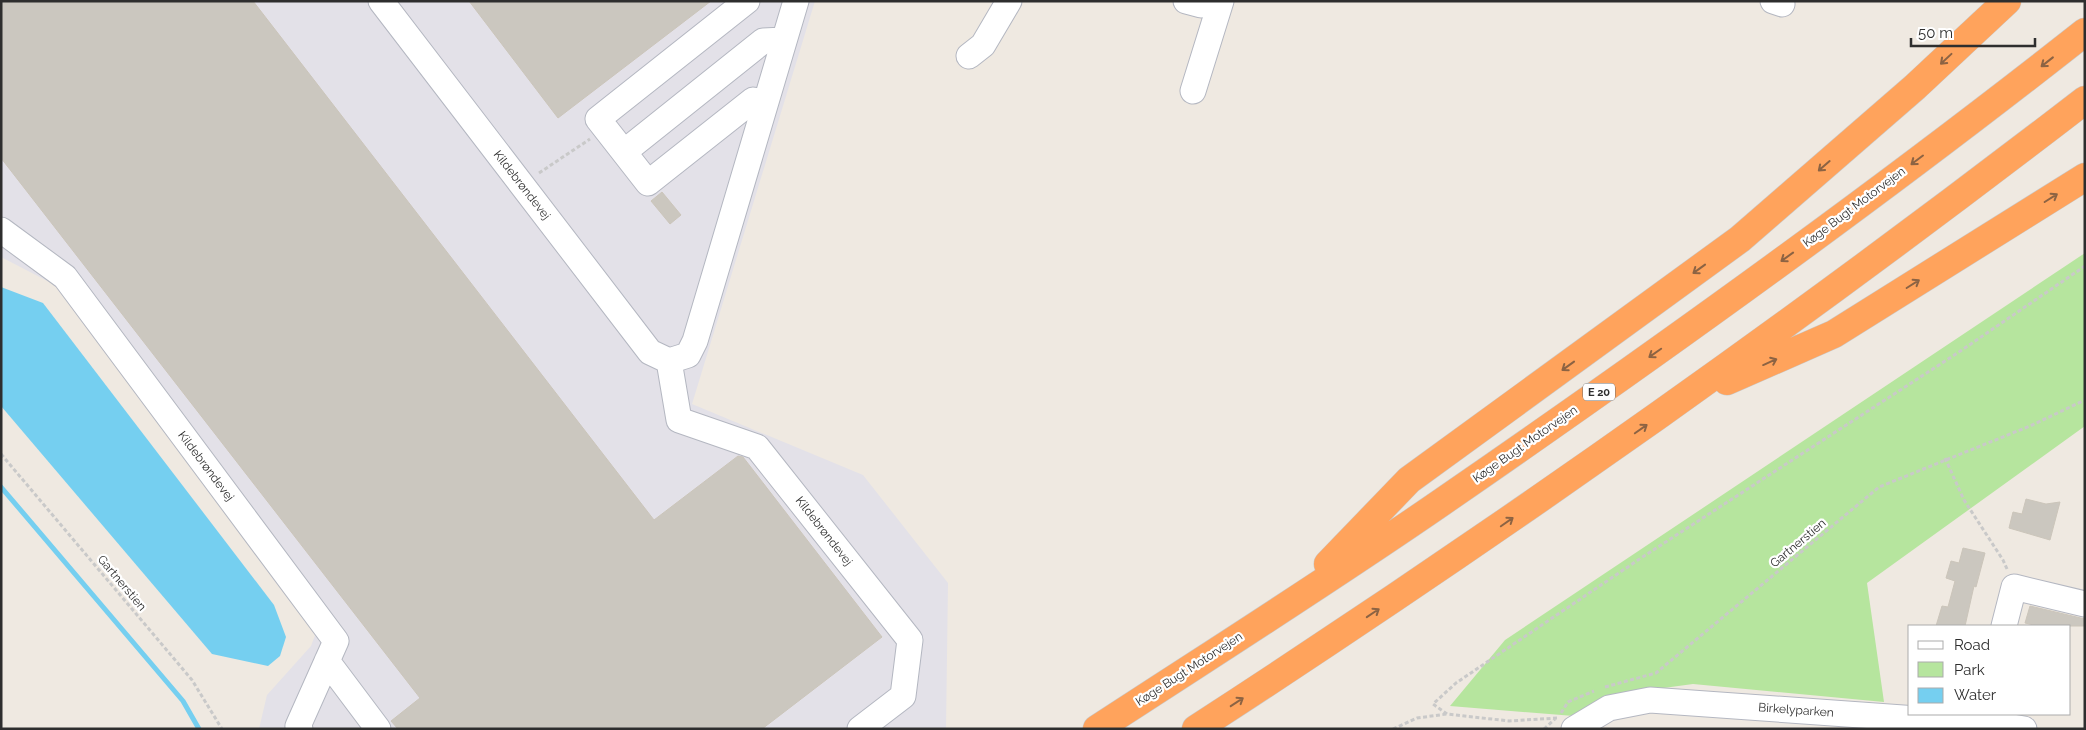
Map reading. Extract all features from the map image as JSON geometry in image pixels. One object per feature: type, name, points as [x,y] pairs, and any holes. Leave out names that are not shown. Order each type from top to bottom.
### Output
[{"type":"highway","points":[[1293,601],[1409,480],[1740,239],[1916,87],[2007,1]]},
{"type":"highway","name":"Køge Bugt Motorvejen","points":[[1097,729],[1441,503],[1668,344],[1856,206],[2085,32]]},
{"type":"highway","points":[[1196,729],[1477,543],[1678,404],[1856,273],[2085,100]]},
{"type":"highway","points":[[1678,404],[1834,334],[2085,177]]},
{"type":"street","name":"Kildebrøndevej","points":[[381,1],[650,352],[669,361],[679,420],[757,447],[910,640],[903,696],[860,729]]},
{"type":"street","points":[[747,1],[598,119],[648,183],[753,100],[766,102]]},
{"type":"street","points":[[669,361],[688,355],[695,341],[796,1]]},
{"type":"street","points":[[970,56],[983,46],[1009,1]]},
{"type":"street","points":[[1186,1],[1201,5],[1202,1]]},
{"type":"street","points":[[1192,91],[1220,1]]},
{"type":"street","points":[[624,152],[764,41],[784,40]]},
{"type":"street","name":"Kildebrøndevej","points":[[1,230],[65,277],[336,641],[298,726],[300,729]]},
{"type":"street","points":[[2004,625],[2014,586],[2085,604]]},
{"type":"street","points":[[327,661],[378,729]]},
{"type":"street","name":"Birkelyparken","points":[[1565,723],[1609,708],[1650,700],[2008,728]]},
{"type":"path","points":[[522,185],[605,128]]},
{"type":"path","points":[[1447,714],[1433,704],[1456,683],[1656,548],[1959,352],[2085,266]]},
{"type":"path","name":"Gartnerstien","points":[[1544,729],[1565,723],[1568,702],[1611,684],[1656,673],[1878,487],[1946,458],[2030,426],[2085,400]]},
{"type":"path","name":"Gartnerstien","points":[[1,454],[192,680],[222,729]]},
{"type":"path","points":[[1946,458],[1964,500],[2003,560],[2014,586]]},
{"type":"path","points":[[1393,729],[1417,718],[1447,714],[1508,721],[1565,723]]},
{"type":"shaded area","points":[[1,1],[815,1],[692,404],[863,475],[948,583],[946,729],[259,729],[267,695],[311,646],[317,630],[57,286],[1,257]]},
{"type":"green space","points":[[2085,253],[2085,426],[1867,583],[1884,702],[1693,684],[1619,694],[1574,716],[1450,706],[1505,640]]},
{"type":"water","points":[[1,287],[43,303],[274,605],[286,637],[280,656],[268,666],[212,654],[1,406]]},
{"type":"building","points":[[1,1],[253,1],[654,520],[738,456],[743,457],[882,637],[762,729],[398,729],[391,721],[420,698],[1,158]]},
{"type":"building","points":[[469,1],[711,1],[558,118]]},
{"type":"building","points":[[662,192],[681,215],[670,224],[651,201]]},
{"type":"building","points":[[2026,499],[2046,504],[2060,502],[2050,540],[2009,528],[2013,512],[2022,514]]},
{"type":"building","points":[[1963,548],[1985,553],[1976,587],[1974,586],[1965,625],[1936,625],[1942,606],[1948,607],[1955,581],[1946,578],[1951,561],[1959,563]]},
{"type":"building","points":[[2030,606],[2085,619],[2085,626],[2034,625],[2025,623]]},
{"type":"waterway","points":[[1,487],[183,701],[199,729]]}]
